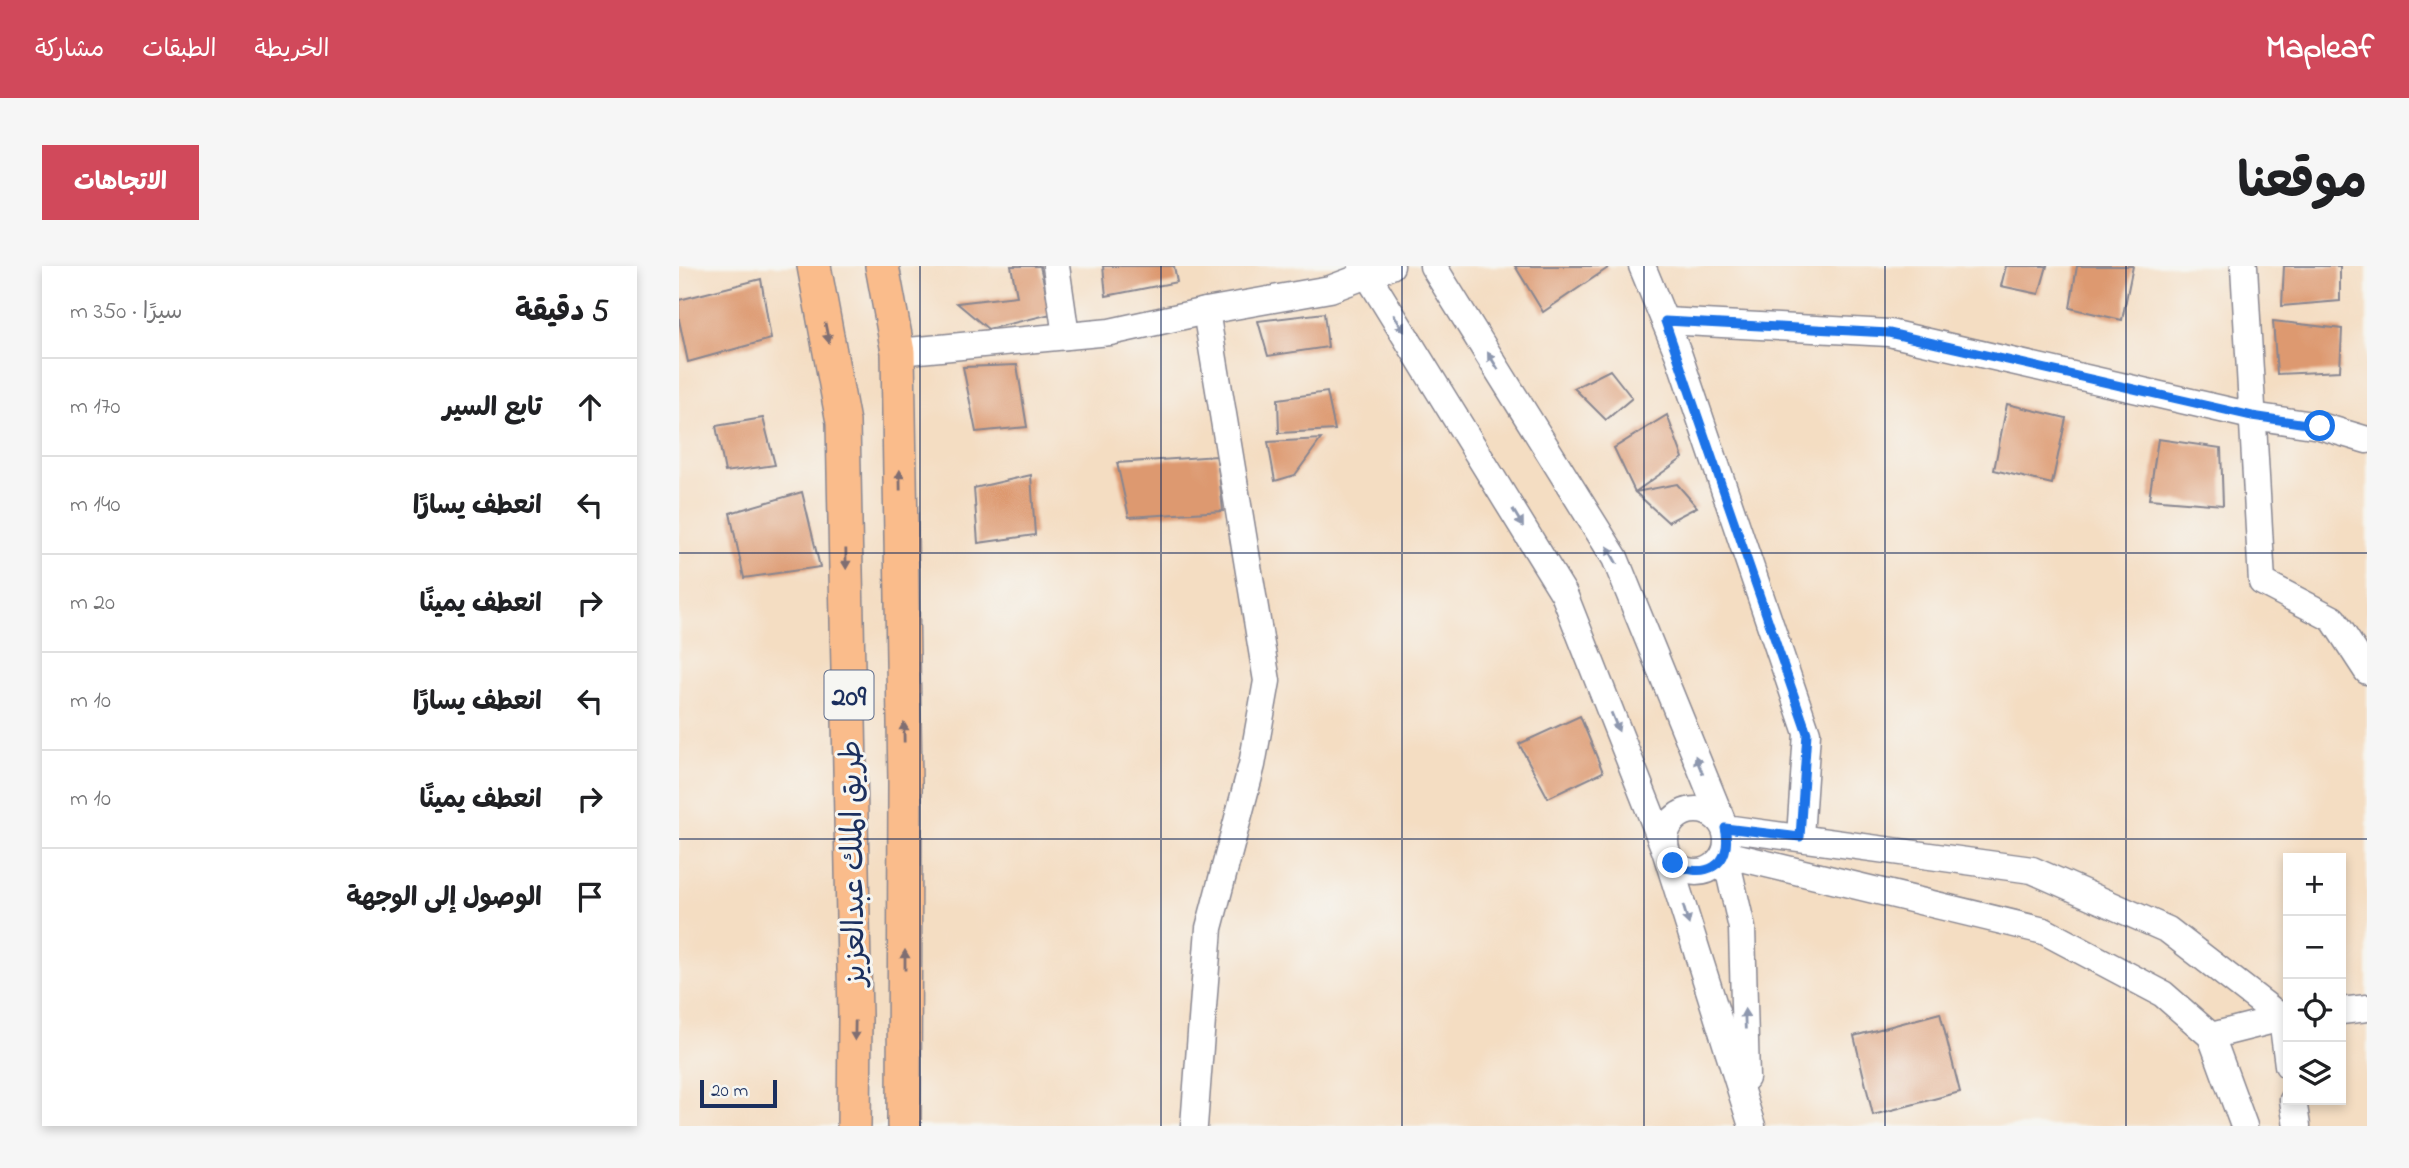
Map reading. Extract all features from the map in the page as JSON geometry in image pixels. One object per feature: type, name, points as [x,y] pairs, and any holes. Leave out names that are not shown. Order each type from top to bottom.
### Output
[{"type":"main road","name":"طريق الملك عبدالعزيز","points":[[814,266],[843,422],[855,1017],[854,1126]]},
{"type":"main road","name":"طريق الملك عبدالعزيز","points":[[882,266],[898,352],[905,783],[904,1126]]},
{"type":"street","points":[[1056,266],[1066,336]]},
{"type":"street","points":[[1433,266],[1615,558],[1725,841],[1742,928],[1749,1119]]},
{"type":"street","points":[[1641,266],[1665,321],[1807,733],[1800,837]]},
{"type":"street","points":[[2244,266],[2262,582],[2333,619],[2367,671]]},
{"type":"street","points":[[898,352],[1110,332],[1206,311],[1330,289],[1374,269],[1564,594],[1665,850],[1749,1119]]},
{"type":"street","points":[[1194,1126],[1209,928],[1252,765],[1266,681],[1206,311]]},
{"type":"street","points":[[1665,321],[1889,333],[2252,416],[2320,426],[2367,440]]},
{"type":"street","points":[[1698,810],[1713,814],[1725,841],[1715,866],[1701,872],[1686,871],[1673,863],[1665,850],[1665,835],[1671,821],[1683,812],[1698,810]]},
{"type":"street","points":[[1725,841],[1800,837],[2032,870],[2168,930],[2283,1016]]},
{"type":"street","points":[[1725,841],[2044,931],[2163,994],[2211,1036],[2244,1126]]},
{"type":"street","points":[[2346,1010],[2367,1008]]},
{"type":"street","points":[[2211,1036],[2283,1018]]},
{"type":"street","points":[[2294,1105],[2297,1126]]},
{"type":"building","points":[[1011,266],[1040,266],[1051,314],[988,329],[957,303],[1017,296]]},
{"type":"building","points":[[1103,266],[1174,266],[1177,282],[1106,296]]},
{"type":"building","points":[[1515,266],[1607,266],[1608,268],[1543,312]]},
{"type":"building","points":[[2006,266],[2047,266],[2039,294],[2001,286]]},
{"type":"building","points":[[2077,266],[2133,266],[2122,320],[2070,308]]},
{"type":"building","points":[[2284,266],[2340,266],[2340,301],[2282,306]]},
{"type":"building","points":[[761,279],[771,339],[688,362],[679,320],[679,300]]},
{"type":"building","points":[[1324,313],[1328,347],[1268,356],[1258,321]]},
{"type":"building","points":[[2273,321],[2342,329],[2340,371],[2277,374]]},
{"type":"building","points":[[1017,365],[1027,427],[976,432],[963,367]]},
{"type":"building","points":[[1610,370],[1632,398],[1606,420],[1574,388]]},
{"type":"building","points":[[1327,392],[1335,430],[1279,433],[1278,399]]},
{"type":"building","points":[[2007,404],[2066,418],[2052,484],[1994,470]]},
{"type":"building","points":[[1667,415],[1683,458],[1635,492],[1614,448]]},
{"type":"building","points":[[763,418],[775,465],[725,472],[716,426]]},
{"type":"building","points":[[1321,439],[1295,475],[1275,481],[1268,442]]},
{"type":"building","points":[[2158,439],[2221,448],[2223,505],[2149,499]]},
{"type":"building","points":[[1217,456],[1223,511],[1129,517],[1117,463]]},
{"type":"building","points":[[1031,475],[1035,535],[978,543],[974,488]]},
{"type":"building","points":[[1677,484],[1697,507],[1668,522],[1635,492]]},
{"type":"building","points":[[802,492],[820,567],[744,578],[730,513]]},
{"type":"building","points":[[1580,716],[1603,772],[1548,798],[1519,744]]},
{"type":"building","points":[[1940,1013],[1960,1092],[1873,1115],[1854,1036]]},
{"type":"route","points":[[1673,863],[1686,871],[1701,872],[1715,866],[1725,854],[1728,840],[1725,828],[1800,837],[1807,733],[1665,321],[1889,333],[2252,416],[2320,426]]}]
